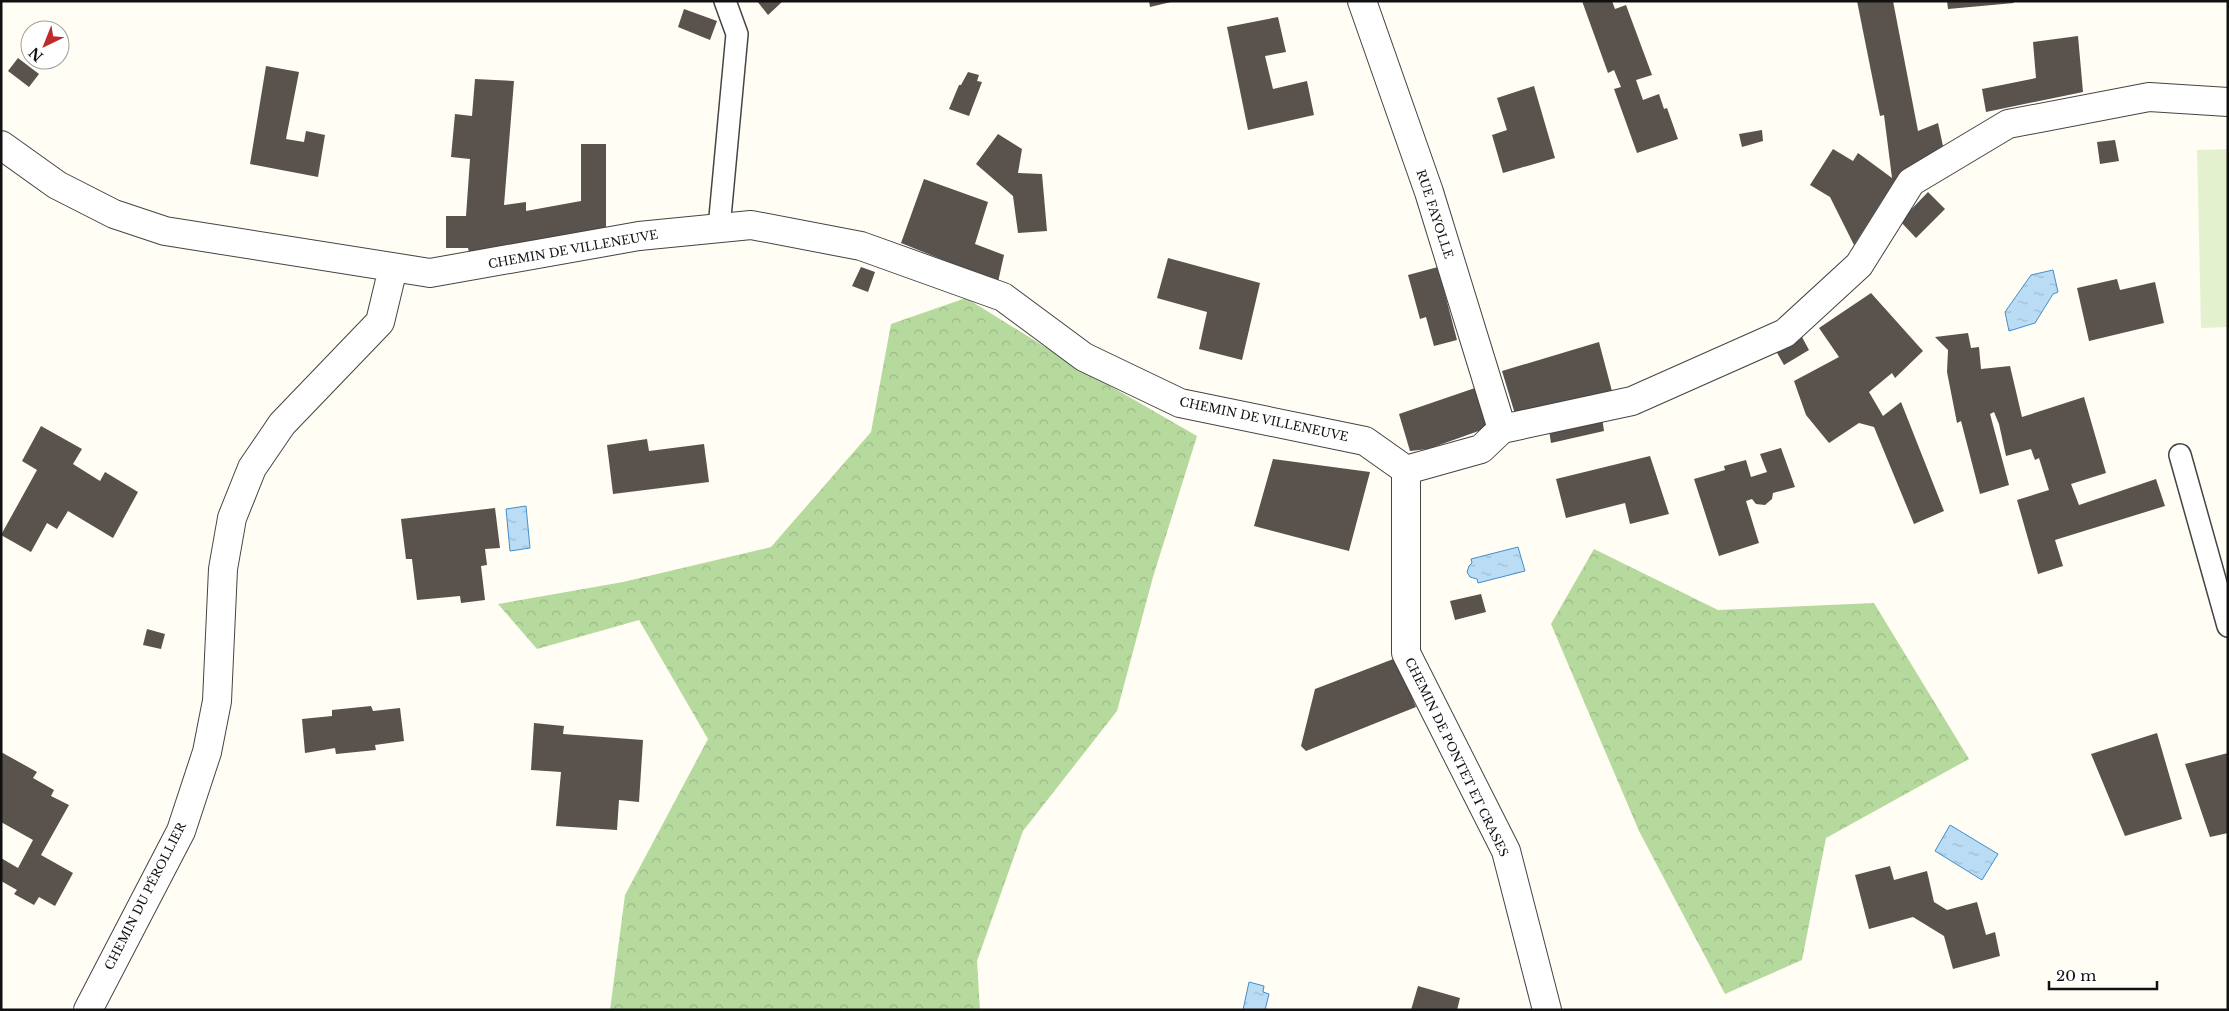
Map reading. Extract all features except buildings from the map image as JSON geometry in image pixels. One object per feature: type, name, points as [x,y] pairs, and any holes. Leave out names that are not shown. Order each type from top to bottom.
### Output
[{"type":"street","name":"RUE FAYOLLE","points":[[1362,1],[1429,192],[1502,429]]},
{"type":"street","points":[[1406,470],[1481,449],[1502,429],[1632,402],[1785,334],[1859,265],[1910,182],[2008,124],[2149,97],[2228,102]]},
{"type":"street","name":"CHEMIN DE VILLENEUVE","points":[[1,145],[57,185],[114,214],[157,228],[430,273],[639,236],[750,225],[860,246],[1003,297],[1084,357],[1180,403],[1365,441],[1406,470]]},
{"type":"street","name":"CHEMIN DU PÉROLLIER","points":[[88,1010],[181,831],[207,752],[217,701],[223,569],[232,518],[252,468],[282,424],[380,322],[393,268]]},
{"type":"street","name":"CHEMIN DE PONTET ET CRASES","points":[[1406,470],[1406,653],[1506,851],[1547,1010]]},
{"type":"lane","points":[[719,228],[737,34],[725,1]]},
{"type":"lane","points":[[2180,455],[2228,626]]},
{"type":"green space","points":[[2228,149],[2228,327],[2201,328],[2197,150]]},
{"type":"green space","points":[[966,298],[1084,371],[1197,436],[1153,577],[1117,711],[1023,831],[977,961],[980,1010],[610,1010],[625,895],[708,739],[639,620],[537,649],[498,604],[623,582],[771,547],[871,432],[891,324]]},
{"type":"green space","points":[[1594,549],[1718,610],[1874,603],[1969,759],[1826,838],[1802,960],[1725,994],[1639,831],[1551,624]]},
{"type":"water","points":[[2053,270],[2058,292],[2053,294],[2035,323],[2009,331],[2005,312],[2031,275]]},
{"type":"water","points":[[526,506],[530,548],[510,551],[506,509]]},
{"type":"water","points":[[1518,547],[1525,571],[1478,583],[1477,579],[1470,577],[1467,572],[1472,563],[1471,559]]},
{"type":"water","points":[[1950,825],[1998,854],[1982,880],[1935,851]]},
{"type":"water","points":[[1249,982],[1264,986],[1263,992],[1269,994],[1265,1010],[1243,1010]]}]
